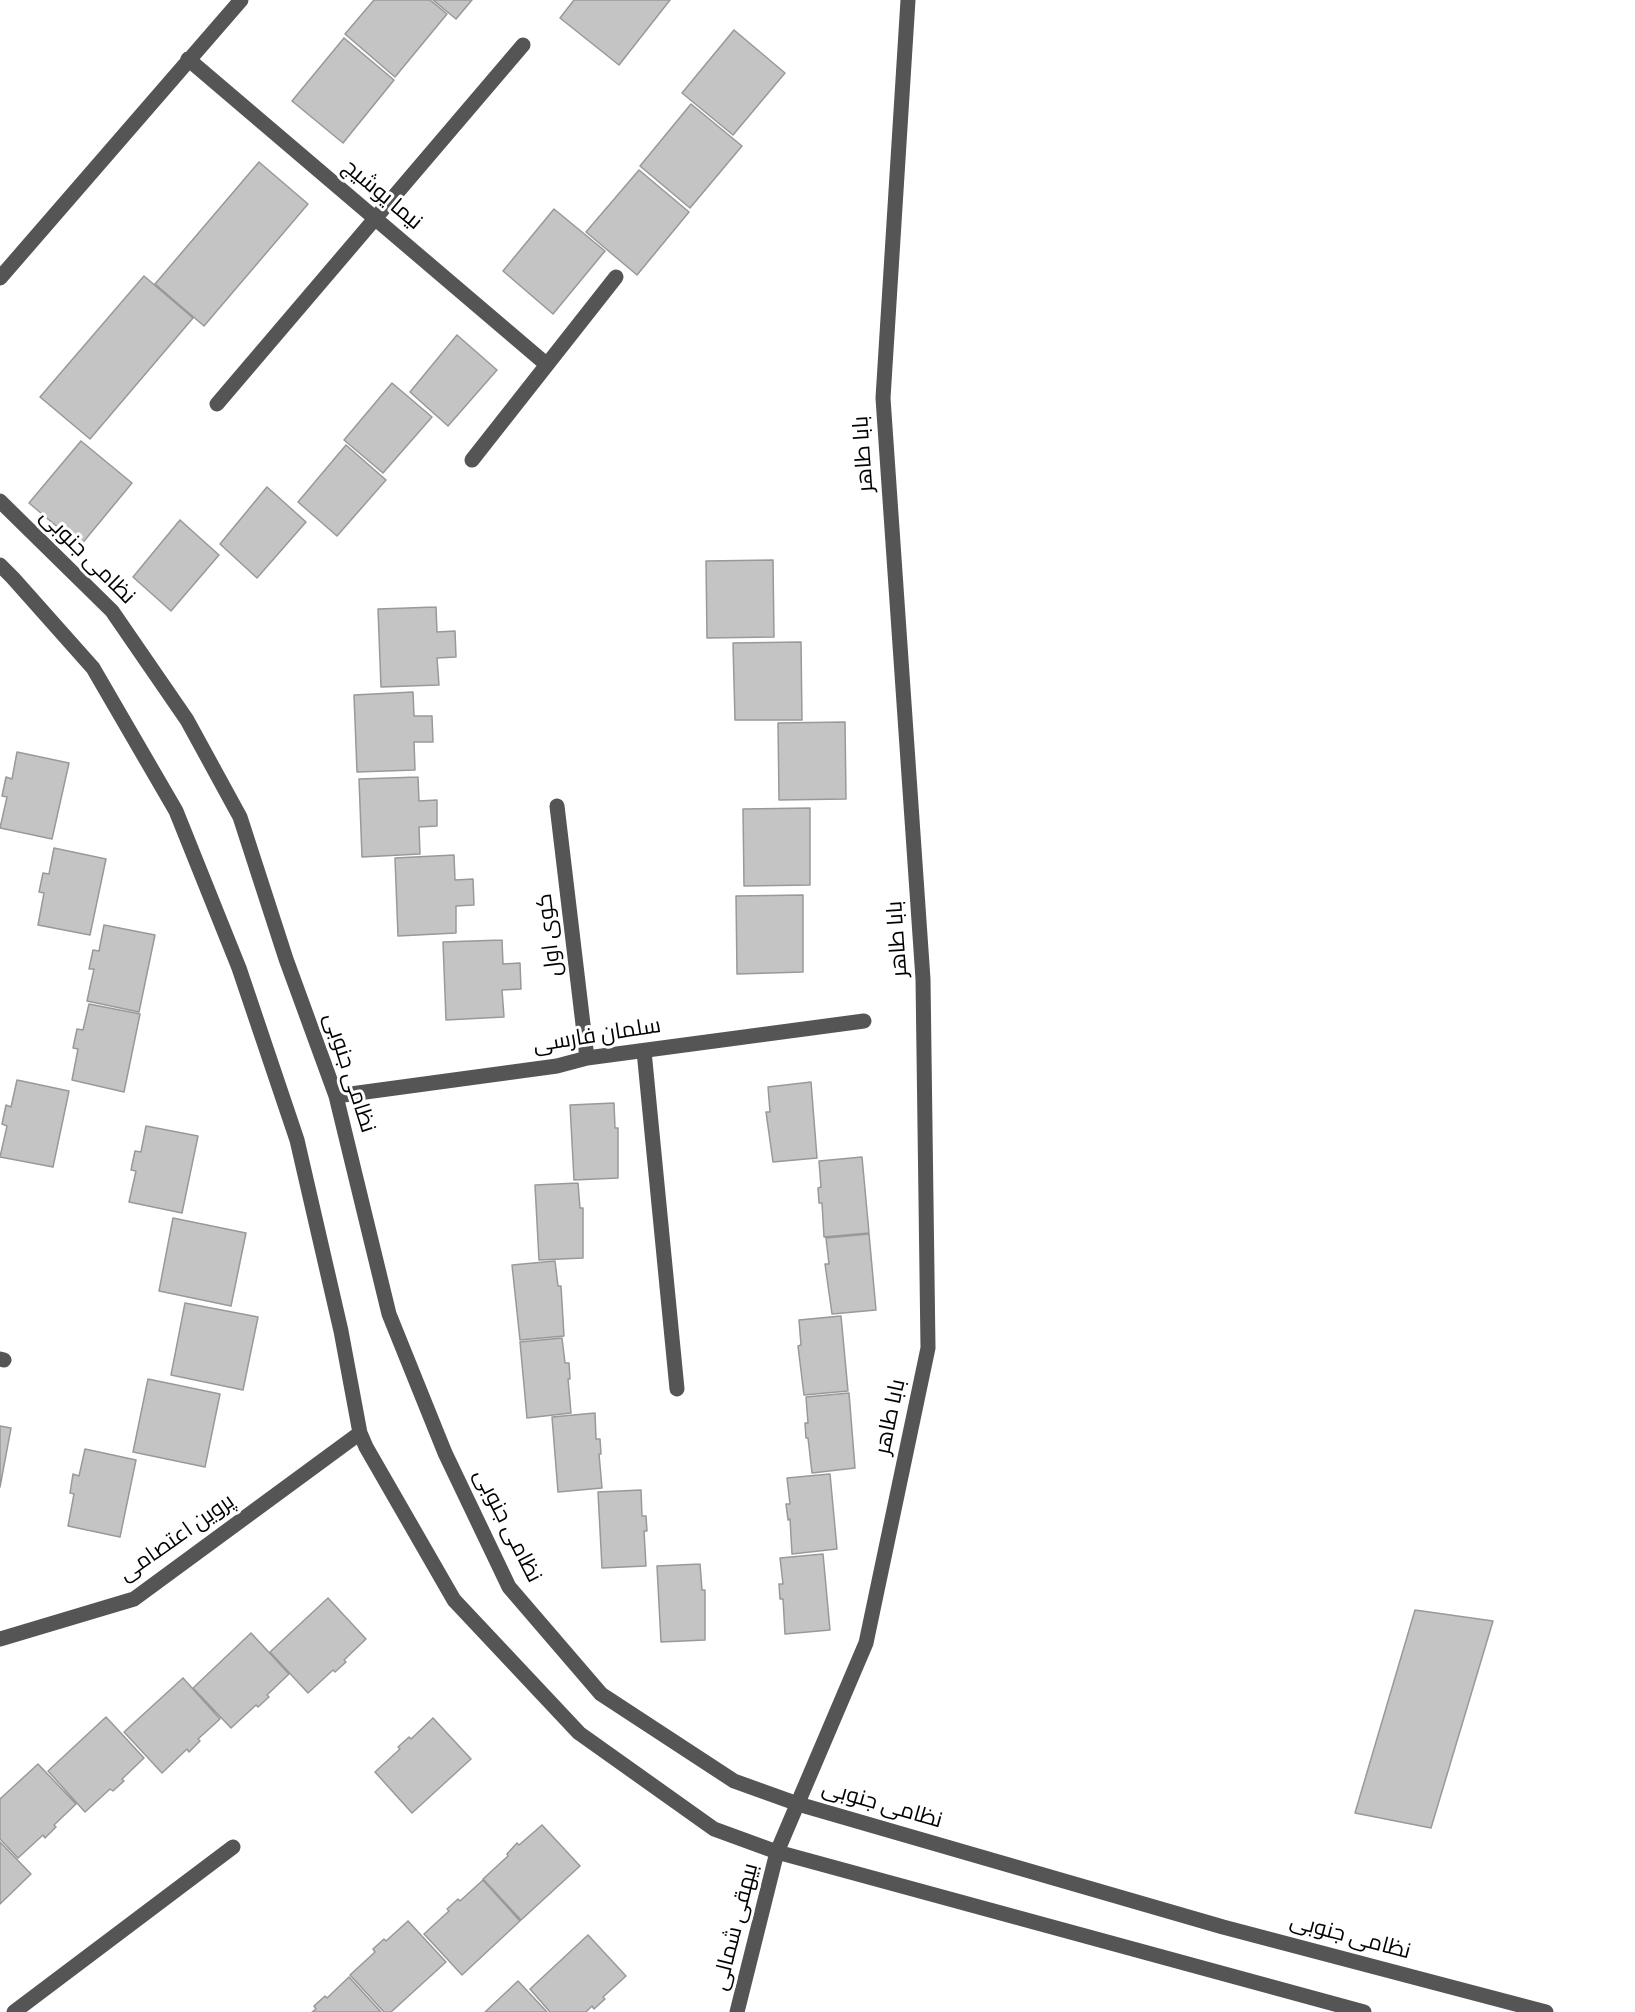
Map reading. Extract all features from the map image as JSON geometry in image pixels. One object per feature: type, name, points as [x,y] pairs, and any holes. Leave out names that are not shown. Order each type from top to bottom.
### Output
[{"type":"street","points":[[0,278],[241,0]]},
{"type":"street","name":"بابا طاهر","points":[[777,1852],[866,1643],[928,1348],[923,979],[883,398],[908,0]]},
{"type":"street","points":[[217,404],[523,45]]},
{"type":"street","name":"نیما یوشیج","points":[[188,59],[546,364]]},
{"type":"street","points":[[472,460],[616,277]]},
{"type":"street","name":"نظامی جنوبی","points":[[0,501],[112,610],[188,720],[240,817],[286,959],[336,1096],[389,1314],[445,1453],[509,1587],[601,1694],[734,1781],[798,1804],[1223,1927],[1546,2012]]},
{"type":"street","points":[[0,565],[93,668],[176,811],[239,968],[297,1140],[341,1331],[360,1433],[366,1448],[454,1599],[579,1733],[714,1829],[777,1852],[1364,2012]]},
{"type":"street","name":"کوی اول","points":[[557,806],[587,1058]]},
{"type":"street","name":"سلمان فارسی","points":[[336,1096],[557,1066],[587,1058],[864,1021]]},
{"type":"street","points":[[644,1051],[677,1389]]},
{"type":"street","name":"پروین اعتصامی","points":[[0,1640],[134,1599],[360,1433]]},
{"type":"street","points":[[14,2012],[233,1847]]},
{"type":"street","name":"بیهقی شمالی","points":[[737,2012],[777,1852]]},
{"type":"building","points":[[374,0],[430,0],[447,14],[395,77],[345,34]]},
{"type":"building","points":[[433,0],[472,0],[456,19]]},
{"type":"building","points":[[574,0],[670,0],[619,65],[560,18]]},
{"type":"building","points":[[734,30],[785,73],[733,135],[682,93]]},
{"type":"building","points":[[344,38],[394,80],[343,143],[292,101]]},
{"type":"building","points":[[691,104],[742,146],[690,208],[640,166]]},
{"type":"building","points":[[259,162],[308,204],[204,326],[155,284]]},
{"type":"building","points":[[639,170],[689,212],[637,275],[586,232]]},
{"type":"building","points":[[554,209],[605,251],[553,314],[503,271]]},
{"type":"building","points":[[144,276],[193,318],[90,439],[40,397]]},
{"type":"building","points":[[457,335],[497,370],[448,426],[410,392]]},
{"type":"building","points":[[392,383],[432,417],[383,473],[344,440]]},
{"type":"building","points":[[81,441],[132,483],[80,546],[29,503]]},
{"type":"building","points":[[346,445],[386,480],[337,536],[298,502]]},
{"type":"building","points":[[267,487],[306,522],[257,578],[220,544]]},
{"type":"building","points":[[180,520],[219,555],[171,611],[133,577]]},
{"type":"building","points":[[773,560],[774,637],[707,638],[706,561]]},
{"type":"building","points":[[436,607],[437,632],[455,631],[456,657],[437,658],[439,685],[381,687],[378,609]]},
{"type":"building","points":[[801,642],[802,720],[735,720],[733,643]]},
{"type":"building","points":[[413,692],[414,716],[432,716],[433,742],[414,742],[415,770],[357,772],[354,695]]},
{"type":"building","points":[[845,722],[846,799],[779,800],[778,723]]},
{"type":"building","points":[[17,752],[69,763],[52,839],[0,828],[7,797],[2,796],[6,777],[12,779]]},
{"type":"building","points":[[418,777],[419,801],[437,800],[437,826],[419,827],[420,854],[362,857],[359,779]]},
{"type":"building","points":[[810,808],[810,885],[744,886],[743,809]]},
{"type":"building","points":[[54,848],[106,859],[90,935],[38,925],[44,893],[39,892],[43,873],[49,874]]},
{"type":"building","points":[[454,855],[455,880],[473,879],[474,905],[456,906],[456,933],[398,936],[395,858]]},
{"type":"building","points":[[803,895],[803,972],[737,974],[736,896]]},
{"type":"building","points":[[104,925],[155,935],[139,1012],[87,1001],[94,969],[89,969],[93,950],[99,951]]},
{"type":"building","points":[[502,940],[503,964],[520,963],[521,989],[502,990],[504,1017],[446,1020],[443,942]]},
{"type":"building","points":[[89,1004],[140,1014],[124,1092],[72,1080],[78,1049],[73,1048],[77,1029],[83,1030]]},
{"type":"building","points":[[17,1080],[69,1091],[53,1167],[0,1157],[7,1126],[2,1124],[6,1105],[11,1107]]},
{"type":"building","points":[[811,1082],[817,1158],[773,1162],[766,1112],[770,1112],[768,1087]]},
{"type":"building","points":[[614,1103],[615,1128],[618,1128],[618,1178],[574,1180],[570,1105]]},
{"type":"building","points":[[146,1126],[198,1136],[182,1213],[129,1202],[136,1171],[131,1170],[135,1151],[141,1152]]},
{"type":"building","points":[[862,1157],[869,1233],[824,1237],[822,1203],[819,1203],[818,1188],[821,1187],[819,1161]]},
{"type":"building","points":[[578,1183],[580,1208],[583,1208],[583,1258],[539,1260],[535,1185]]},
{"type":"building","points":[[173,1218],[246,1233],[231,1306],[159,1291]]},
{"type":"building","points":[[869,1234],[876,1310],[832,1314],[825,1264],[829,1264],[826,1238]]},
{"type":"building","points":[[555,1261],[558,1286],[561,1286],[564,1336],[520,1340],[512,1265]]},
{"type":"building","points":[[185,1303],[258,1317],[243,1390],[171,1375]]},
{"type":"building","points":[[841,1316],[848,1391],[804,1395],[798,1346],[801,1345],[799,1320]]},
{"type":"building","points":[[562,1338],[565,1363],[569,1363],[571,1413],[527,1418],[520,1342]]},
{"type":"building","points":[[148,1379],[220,1394],[205,1467],[133,1452]]},
{"type":"building","points":[[849,1393],[855,1468],[812,1473],[808,1438],[806,1438],[805,1423],[808,1423],[806,1397]]},
{"type":"building","points":[[595,1413],[596,1439],[600,1439],[602,1488],[558,1492],[552,1417]]},
{"type":"building","points":[[0,1426],[11,1428],[0,1487]]},
{"type":"building","points":[[85,1449],[136,1460],[120,1537],[68,1526],[74,1494],[70,1493],[73,1474],[79,1476]]},
{"type":"building","points":[[830,1474],[837,1549],[792,1554],[790,1519],[788,1520],[786,1504],[790,1504],[787,1478]]},
{"type":"building","points":[[641,1490],[642,1516],[646,1516],[647,1531],[644,1531],[646,1566],[602,1568],[598,1492]]},
{"type":"building","points":[[823,1554],[830,1630],[785,1634],[783,1599],[780,1599],[779,1584],[783,1584],[780,1558]]},
{"type":"building","points":[[700,1564],[702,1590],[705,1590],[705,1640],[661,1642],[657,1566]]},
{"type":"building","points":[[328,1598],[366,1639],[344,1660],[346,1662],[335,1672],[333,1670],[308,1693],[270,1652]]},
{"type":"building","points":[[1415,1610],[1493,1621],[1431,1828],[1355,1813]]},
{"type":"building","points":[[251,1633],[289,1674],[267,1695],[269,1697],[258,1707],[256,1705],[231,1728],[193,1688]]},
{"type":"building","points":[[183,1678],[220,1719],[198,1739],[200,1741],[189,1752],[187,1749],[162,1773],[124,1732]]},
{"type":"building","points":[[106,1717],[144,1758],[122,1779],[124,1781],[113,1791],[110,1789],[85,1812],[48,1771]]},
{"type":"building","points":[[433,1718],[471,1759],[412,1813],[375,1772],[400,1749],[398,1747],[409,1737],[411,1739]]},
{"type":"building","points":[[38,1764],[76,1804],[54,1825],[56,1827],[45,1838],[43,1835],[18,1858],[0,1839],[0,1799]]},
{"type":"building","points":[[542,1825],[580,1866],[521,1920],[483,1879],[508,1856],[507,1854],[517,1843],[519,1845]]},
{"type":"building","points":[[0,1842],[31,1874],[0,1904]]},
{"type":"building","points":[[483,1880],[520,1921],[462,1975],[424,1934],[449,1911],[447,1909],[458,1899],[460,1901]]},
{"type":"building","points":[[408,1921],[446,1962],[391,2012],[384,2012],[350,1975],[375,1952],[373,1949],[384,1939],[386,1941]]},
{"type":"building","points":[[588,1935],[626,1976],[603,1997],[605,1999],[594,2009],[592,2006],[586,2012],[550,2012],[530,1989]]},
{"type":"building","points":[[349,1977],[381,2012],[312,2012],[316,2009],[314,2006],[325,1996],[327,1998]]},
{"type":"building","points":[[518,1981],[547,2012],[485,2012]]}]
